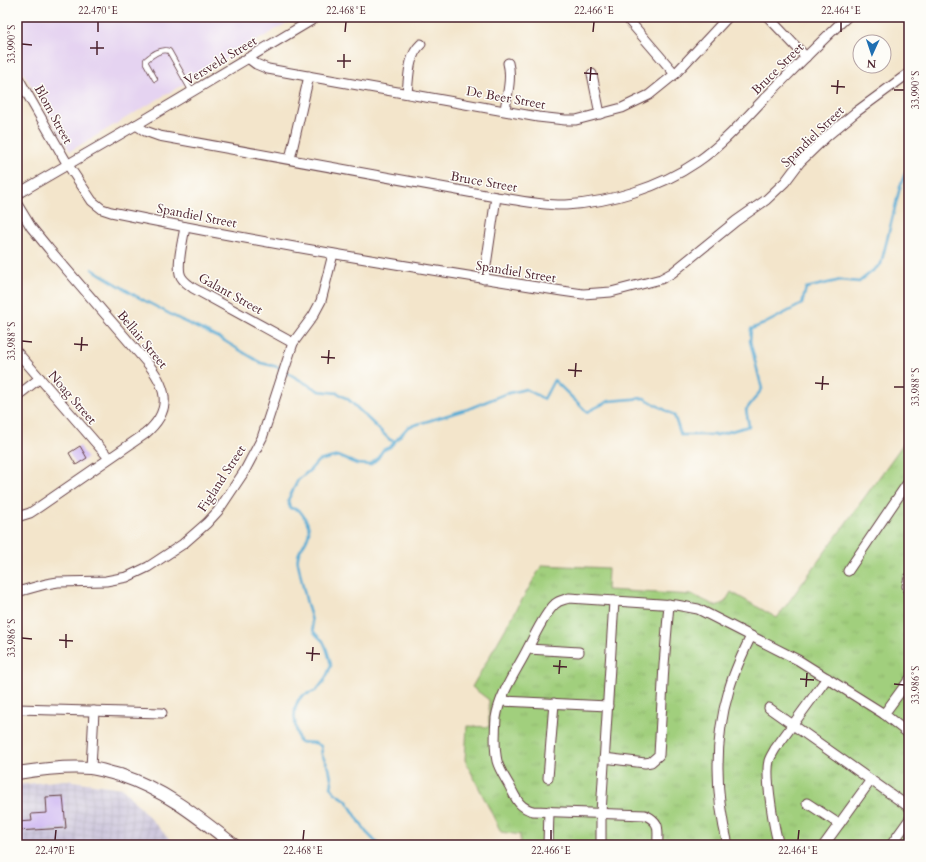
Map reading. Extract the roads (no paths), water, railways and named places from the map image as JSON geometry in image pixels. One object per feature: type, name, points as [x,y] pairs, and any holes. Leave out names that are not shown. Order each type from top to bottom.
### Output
[{"type":"street","name":"Versveld Street","points":[[136,125],[317,17]]},
{"type":"street","points":[[626,17],[674,74]]},
{"type":"street","name":"De Beer Street","points":[[248,58],[264,68],[538,117],[576,120],[622,108],[650,96],[674,74],[728,17]]},
{"type":"street","points":[[768,17],[806,57]]},
{"type":"street","name":"Bruce Street","points":[[136,125],[145,131],[159,136],[496,197],[545,204],[564,205],[592,202],[641,190],[696,163],[721,144],[847,17]]},
{"type":"street","points":[[407,93],[412,56],[421,44]]},
{"type":"street","points":[[505,110],[510,69],[508,62]]},
{"type":"street","name":"Spandiel Street","points":[[68,165],[92,201],[111,212],[333,254],[562,291],[597,294],[611,292],[661,279],[667,276],[736,221],[766,200],[785,182],[800,162],[827,136],[856,112],[909,73]]},
{"type":"street","points":[[592,74],[600,114]]},
{"type":"street","points":[[290,159],[309,76]]},
{"type":"street","name":"Blom Street","points":[[18,81],[68,165]]},
{"type":"street","points":[[17,194],[136,125]]},
{"type":"street","points":[[484,279],[496,197]]},
{"type":"street","name":"Bellair Street","points":[[17,204],[31,227],[44,244],[149,365],[162,384],[164,396],[164,405],[161,416],[156,425],[30,513],[17,517]]},
{"type":"street","name":"Galant Street","points":[[185,227],[179,267],[180,275],[184,281],[193,288],[294,342]]},
{"type":"street","name":"Figland Street","points":[[17,592],[58,582],[106,581],[127,577],[157,561],[196,534],[218,511],[254,454],[262,438],[294,342],[313,316],[321,301],[333,254]]},
{"type":"street","name":"Noag Street","points":[[17,352],[109,458]]},
{"type":"street","points":[[17,396],[40,378]]},
{"type":"street","points":[[848,571],[909,481]]},
{"type":"street","points":[[909,578],[907,586],[909,593]]},
{"type":"street","points":[[658,845],[658,827],[652,818],[646,815],[533,811],[521,806],[497,762],[496,718],[501,701],[551,608],[562,600],[569,598],[670,604],[698,609],[798,660],[884,714],[909,734]]},
{"type":"street","points":[[601,845],[601,813],[614,601]]},
{"type":"street","points":[[604,758],[651,762],[659,755],[664,665],[670,604]]},
{"type":"street","points":[[728,845],[722,824],[718,787],[718,752],[722,719],[729,690],[737,665],[751,636]]},
{"type":"street","points":[[528,649],[579,652]]},
{"type":"street","points":[[779,845],[768,768],[769,761],[774,749],[827,678]]},
{"type":"street","points":[[884,714],[909,680]]},
{"type":"street","points":[[501,701],[608,706]]},
{"type":"street","points":[[548,778],[554,703]]},
{"type":"street","points":[[17,708],[162,713]]},
{"type":"street","points":[[769,708],[909,807]]},
{"type":"street","points":[[91,768],[94,711]]},
{"type":"street","points":[[17,773],[54,768],[91,768],[138,781],[160,792],[194,814],[234,845]]},
{"type":"street","points":[[824,845],[871,780]]},
{"type":"street","points":[[808,803],[839,824]]},
{"type":"street","points":[[548,845],[549,811]]},
{"type":"street","points":[[891,845],[909,820]]},
{"type":"lane","points":[[155,79],[146,63],[146,60],[162,50],[169,51],[192,92]]},
{"type":"waterway","points":[[379,845],[366,832],[346,800],[335,793],[331,787],[332,783],[329,768],[322,755],[321,746],[315,743],[299,742],[295,725],[295,713],[298,702],[302,696],[318,689],[325,679],[331,665],[323,641],[313,630],[298,563],[298,556],[309,535],[309,528],[306,520],[299,510],[290,508],[288,500],[298,480],[318,461],[338,456],[357,464],[370,465],[378,458],[383,450],[390,447],[408,427],[468,409],[505,394],[526,389],[544,399],[554,380],[587,412],[609,401],[644,398],[674,415],[681,435],[717,435],[749,426],[746,410],[762,389],[750,341],[751,329],[764,324],[802,304],[806,288],[841,280],[859,282],[881,264],[900,187],[909,163]]},
{"type":"waterway","points":[[92,269],[136,296],[223,340],[261,363],[282,369]]},
{"type":"waterway","points":[[286,372],[319,391],[338,393],[349,400],[390,440],[395,441]]}]
